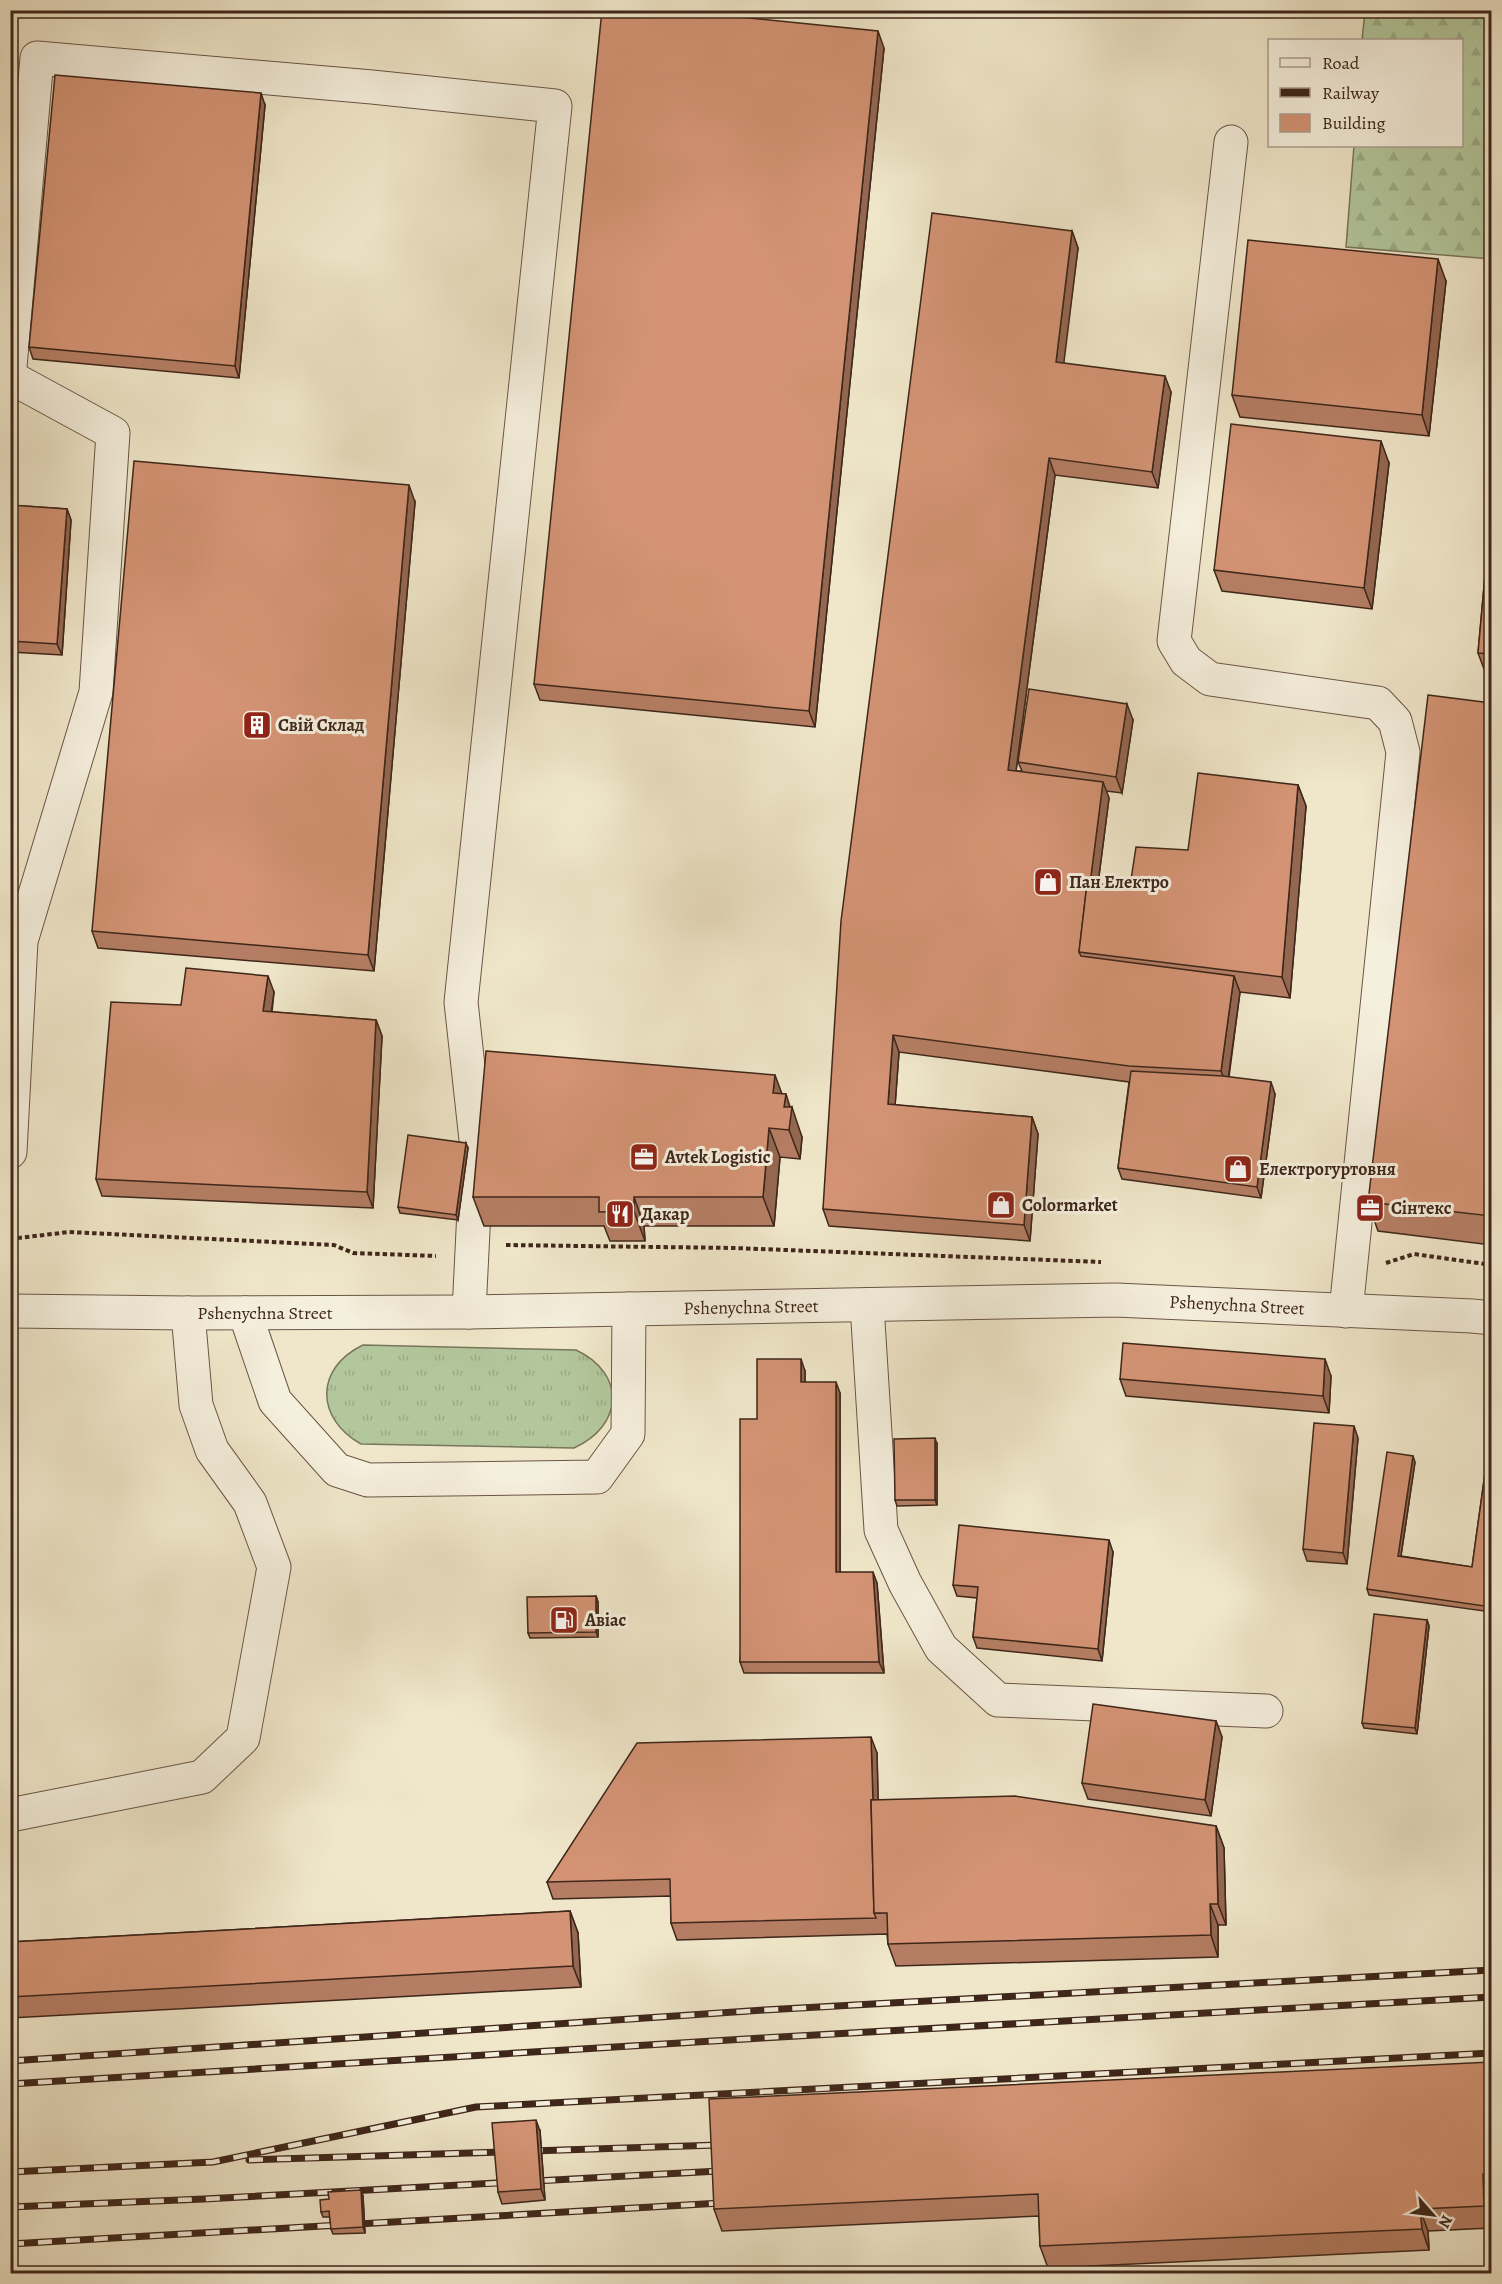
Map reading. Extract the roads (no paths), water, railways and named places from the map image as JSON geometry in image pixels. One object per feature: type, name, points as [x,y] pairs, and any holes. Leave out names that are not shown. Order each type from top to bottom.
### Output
[{"type":"street","points":[[10,367],[37,58],[372,87],[555,106],[461,1002],[477,1149],[470,1312]]},
{"type":"street","points":[[1231,142],[1174,640],[1185,661],[1210,679],[1378,703],[1395,721],[1403,752],[1346,1311]]},
{"type":"street","points":[[10,377],[112,433],[96,692],[21,941],[10,1152]]},
{"type":"street","name":"Pshenychna Street","points":[[10,1311],[470,1312],[1116,1300],[1491,1318]]},
{"type":"street","points":[[867,1305],[881,1530],[905,1583],[941,1648],[998,1700],[1266,1711]]},
{"type":"street","points":[[245,1313],[275,1401],[337,1470],[368,1480],[597,1477],[628,1434],[629,1309]]},
{"type":"street","points":[[10,1815],[202,1777],[243,1738],[274,1568],[250,1503],[212,1450],[196,1406],[188,1313]]},
{"type":"railway","points":[[10,2061],[764,2010],[1492,1970]]},
{"type":"railway","points":[[10,2084],[762,2038],[1492,1997]]},
{"type":"railway","points":[[10,2172],[213,2162],[476,2107],[1492,2053]]},
{"type":"railway","points":[[249,2160],[718,2145]]},
{"type":"railway","points":[[10,2207],[204,2199],[719,2171]]},
{"type":"railway","points":[[10,2244],[721,2203]]},
{"type":"place","name":"Свій Склад","points":[[257,725]]},
{"type":"place","name":"Пан Електро","points":[[1048,882]]},
{"type":"place","name":"Avtek Logistic","points":[[644,1157]]},
{"type":"place","name":"Електрогуртовня","points":[[1238,1169]]},
{"type":"place","name":"Colormarket","points":[[1001,1205]]},
{"type":"place","name":"Сінтекс","points":[[1370,1208]]},
{"type":"place","name":"Дакар","points":[[620,1214]]},
{"type":"place","name":"Авіас","points":[[564,1620]]}]
